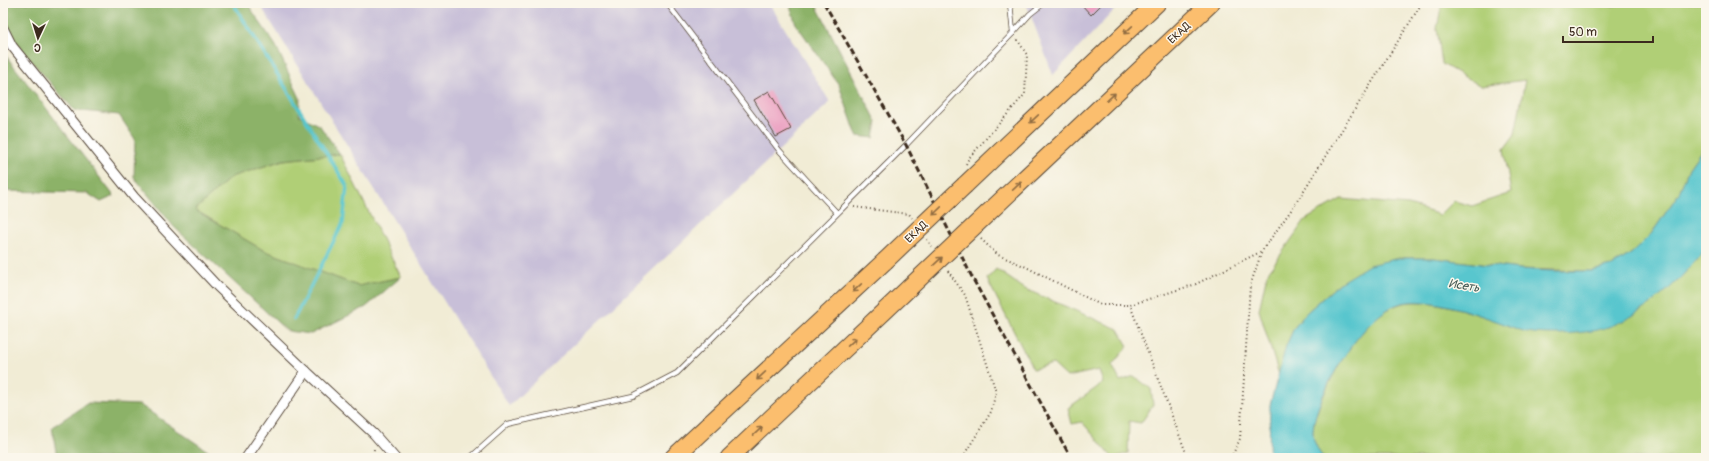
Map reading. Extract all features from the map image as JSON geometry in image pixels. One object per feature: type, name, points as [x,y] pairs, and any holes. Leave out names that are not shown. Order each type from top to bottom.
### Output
[{"type":"highway","name":"ЕКАД","points":[[673,458],[885,261],[1157,3]]},
{"type":"highway","name":"ЕКАД","points":[[730,458],[1211,3]]},
{"type":"street","points":[[3,28],[12,46],[134,197],[217,286],[374,434],[394,458]]},
{"type":"street","points":[[246,458],[306,371]]},
{"type":"lane","points":[[667,3],[779,150],[837,214]]},
{"type":"lane","points":[[1010,3],[1013,33]]},
{"type":"lane","points":[[470,458],[508,424],[633,396],[677,373],[837,214],[843,205],[906,145],[1030,14],[1044,3]]},
{"type":"path","points":[[1231,458],[1240,439],[1250,286],[1262,251],[1294,206],[1422,3]]},
{"type":"path","points":[[843,205],[909,214],[914,220]]},
{"type":"path","points":[[922,233],[935,252]]},
{"type":"path","points":[[1188,458],[1130,305],[1196,284],[1262,251]]},
{"type":"path","points":[[948,270],[965,295],[996,392],[991,412],[962,458]]},
{"type":"shaded area","points":[[259,3],[769,3],[830,102],[509,406]]},
{"type":"shaded area","points":[[1026,3],[1121,3],[1053,75]]},
{"type":"green space","points":[[3,3],[247,3],[276,46],[300,98],[299,115],[320,126],[340,154],[283,160],[231,177],[195,210],[263,250],[358,286],[401,277],[366,307],[311,334],[287,331],[174,227],[134,177],[135,139],[119,115],[74,110],[13,40],[3,11]]},
{"type":"green space","points":[[789,3],[815,3],[877,122],[874,138],[857,136],[839,85],[796,24]]},
{"type":"green space","points":[[1442,3],[1605,3],[1613,6],[1627,3],[1706,3],[1706,144],[1689,168],[1679,193],[1652,233],[1632,253],[1612,266],[1592,271],[1519,269],[1434,258],[1399,258],[1341,282],[1306,313],[1294,328],[1286,346],[1279,375],[1259,310],[1267,274],[1305,220],[1341,199],[1409,205],[1440,215],[1454,201],[1472,206],[1511,193],[1504,149],[1515,134],[1525,80],[1481,86],[1442,64],[1437,28]]},
{"type":"green space","points":[[3,52],[114,196],[101,202],[87,193],[3,191]]},
{"type":"green space","points":[[340,154],[401,277],[358,286],[263,250],[195,210],[231,177],[283,160]]},
{"type":"green space","points":[[1706,248],[1706,458],[1323,458],[1318,449],[1313,437],[1314,425],[1327,387],[1352,344],[1376,317],[1388,309],[1400,304],[1413,302],[1428,303],[1464,310],[1527,332],[1695,262]]},
{"type":"green space","points":[[996,269],[1025,289],[1118,329],[1128,346],[1112,365],[1120,381],[1134,376],[1151,389],[1153,405],[1141,423],[1129,421],[1128,453],[1113,458],[1082,422],[1072,424],[1068,408],[1103,383],[1099,370],[1067,377],[1053,364],[1033,369],[987,279]]},
{"type":"green space","points":[[88,403],[140,405],[218,458],[57,458],[52,427]]},
{"type":"water","name":"Исеть","points":[[1706,144],[1706,248],[1686,272],[1652,303],[1625,320],[1605,328],[1579,333],[1539,334],[1520,330],[1450,306],[1425,302],[1402,303],[1387,310],[1372,322],[1344,356],[1332,376],[1316,415],[1313,430],[1314,441],[1323,458],[1269,458],[1270,405],[1286,346],[1294,328],[1306,313],[1341,282],[1369,265],[1399,258],[1434,258],[1519,269],[1553,271],[1592,271],[1612,266],[1632,253],[1652,233],[1679,193],[1689,168]]},
{"type":"building","points":[[1080,3],[1103,3],[1091,15]]},
{"type":"building","points":[[769,91],[791,129],[776,137],[754,100]]},
{"type":"waterway","points":[[233,3],[347,186],[343,223],[294,319]]},
{"type":"railway","points":[[824,3],[906,145],[974,281],[1071,458]]}]
